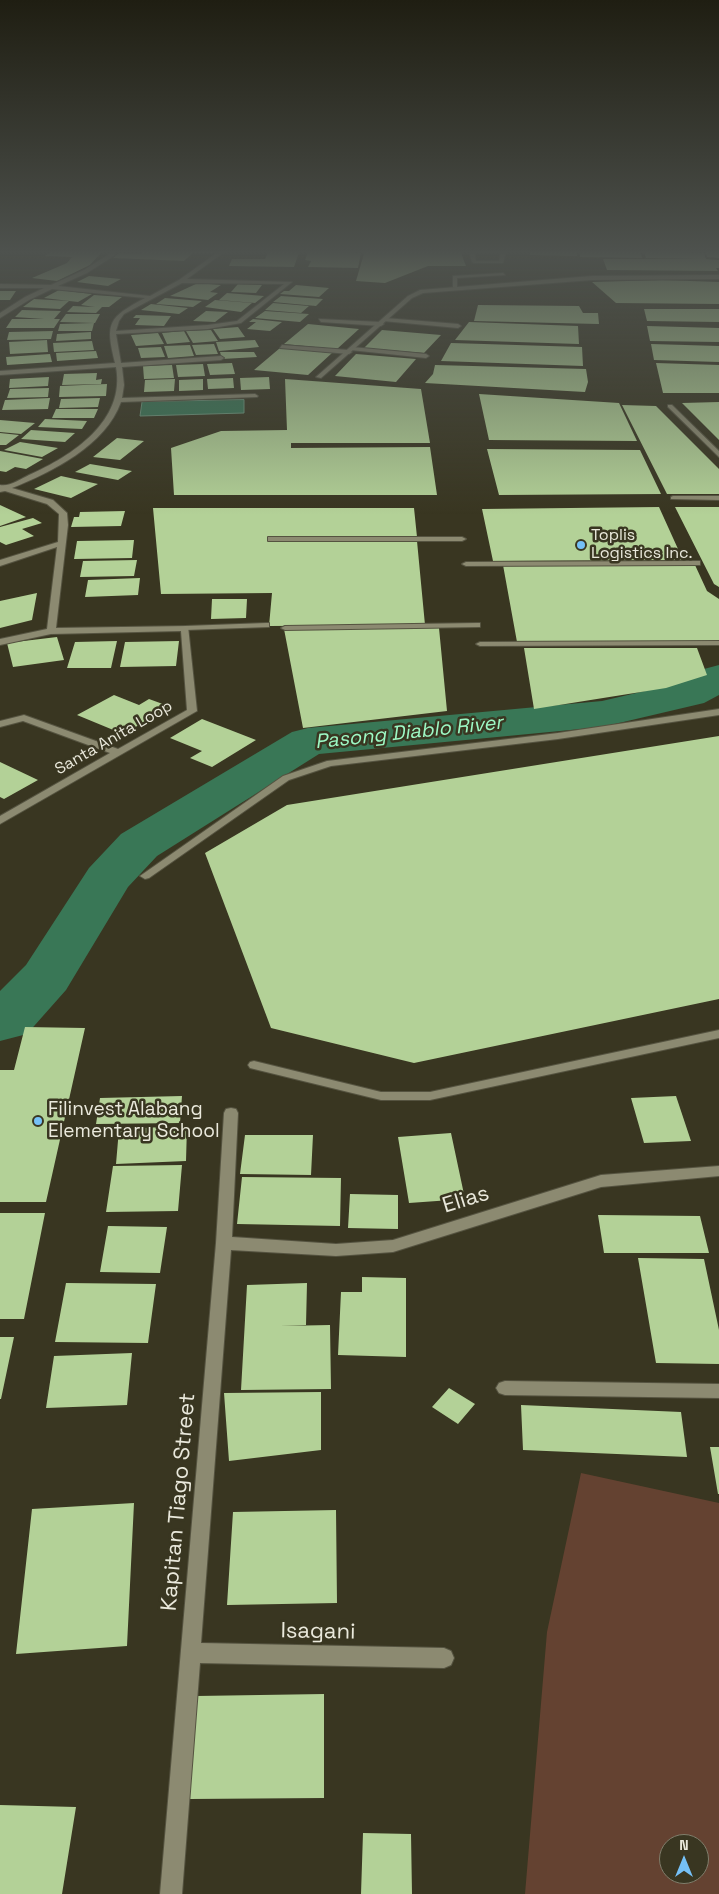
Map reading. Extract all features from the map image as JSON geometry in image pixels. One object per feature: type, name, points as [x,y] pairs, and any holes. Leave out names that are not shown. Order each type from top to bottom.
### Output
[{"type":"street","points":[[1,488],[39,473],[72,455],[104,426],[119,400],[120,365],[113,338]]},
{"type":"street","points":[[320,377],[364,338]]},
{"type":"street","points":[[0,373],[221,358]]},
{"type":"street","points":[[119,400],[254,396]]},
{"type":"street","points":[[1,488],[50,502],[63,513],[62,543],[51,631]]},
{"type":"street","points":[[0,563],[62,543]]},
{"type":"street","points":[[0,642],[51,631],[184,628]]},
{"type":"street","name":"Santa Anita Loop","points":[[0,821],[192,711],[184,628]]},
{"type":"street","points":[[0,724],[24,718],[119,753]]},
{"type":"street","name":"Kapitan Tiago Street","points":[[171,1894],[224,1242],[231,1114]]},
{"type":"street","name":"Elias","points":[[224,1242],[336,1250],[393,1246],[601,1181],[719,1170]]},
{"type":"street","points":[[505,1388],[719,1392]]},
{"type":"street","name":"Isagani","points":[[190,1653],[444,1658]]},
{"type":"lane","points":[[282,347],[426,356]]},
{"type":"lane","points":[[670,406],[719,455]]},
{"type":"lane","points":[[710,446],[719,446]]},
{"type":"lane","points":[[673,498],[719,498]]},
{"type":"lane","points":[[270,539],[462,539]]},
{"type":"lane","points":[[466,564],[697,563]]},
{"type":"lane","points":[[184,628],[266,625]]},
{"type":"lane","points":[[285,628],[477,625]]},
{"type":"lane","points":[[480,644],[719,643]]},
{"type":"lane","points":[[145,876],[286,778],[330,763],[568,735],[719,712]]},
{"type":"lane","points":[[254,1065],[381,1096],[430,1096],[719,1034]]},
{"type":"shaded area","points":[[244,400],[244,413],[140,416],[142,402]]},
{"type":"shaded area","points":[[581,1473],[719,1503],[719,1894],[525,1894],[547,1632]]},
{"type":"building","points":[[7,338],[51,338],[51,339],[7,340]]},
{"type":"building","points":[[56,338],[91,338],[91,339],[56,341]]},
{"type":"building","points":[[133,338],[161,338],[164,344],[136,346]]},
{"type":"building","points":[[164,338],[188,338],[190,342],[167,344]]},
{"type":"building","points":[[190,338],[216,338],[218,341],[193,343]]},
{"type":"building","points":[[291,338],[349,338],[337,349],[284,344]]},
{"type":"building","points":[[374,338],[438,338],[424,353],[364,348]]},
{"type":"building","points":[[456,338],[579,338],[579,344],[455,340]]},
{"type":"building","points":[[649,338],[719,338],[719,342],[650,341]]},
{"type":"building","points":[[47,340],[48,352],[10,354],[9,342]]},
{"type":"building","points":[[255,340],[259,347],[219,351],[216,342]]},
{"type":"building","points":[[92,341],[94,350],[54,352],[53,343]]},
{"type":"building","points":[[451,343],[582,347],[583,366],[441,361]]},
{"type":"building","points":[[214,344],[218,354],[196,355],[192,345]]},
{"type":"building","points":[[651,344],[719,346],[719,362],[654,360]]},
{"type":"building","points":[[190,345],[194,356],[168,358],[164,346]]},
{"type":"building","points":[[161,347],[165,357],[141,358],[138,348]]},
{"type":"building","points":[[280,348],[332,353],[308,375],[254,370]]},
{"type":"building","points":[[96,351],[98,358],[57,361],[56,353]]},
{"type":"building","points":[[220,352],[254,352],[257,357],[222,359]]},
{"type":"building","points":[[50,354],[52,362],[7,365],[6,357]]},
{"type":"building","points":[[356,354],[416,359],[396,382],[335,376]]},
{"type":"building","points":[[232,363],[235,374],[210,375],[207,364]]},
{"type":"building","points":[[656,363],[719,365],[719,393],[663,393]]},
{"type":"building","points":[[203,364],[205,376],[178,377],[176,365]]},
{"type":"building","points":[[172,365],[174,378],[144,379],[143,366]]},
{"type":"building","points":[[435,365],[586,369],[588,382],[585,392],[425,383],[433,374]]},
{"type":"building","points":[[97,373],[96,380],[102,379],[101,384],[62,385],[64,374]]},
{"type":"building","points":[[49,377],[48,386],[9,388],[10,379]]},
{"type":"building","points":[[269,377],[270,389],[241,390],[240,378]]},
{"type":"building","points":[[233,378],[234,388],[208,389],[207,379]]},
{"type":"building","points":[[175,379],[174,391],[144,392],[145,380]]},
{"type":"building","points":[[203,379],[203,390],[179,391],[179,380]]},
{"type":"building","points":[[285,379],[421,389],[430,443],[291,443],[291,448],[430,447],[437,495],[174,495],[171,448],[221,431],[287,430]]},
{"type":"building","points":[[107,384],[106,396],[59,397],[60,386]]},
{"type":"building","points":[[49,388],[48,397],[7,398],[10,389]]},
{"type":"building","points":[[479,394],[619,403],[637,441],[489,440]]},
{"type":"building","points":[[50,398],[48,409],[2,410],[5,400]]},
{"type":"building","points":[[100,398],[98,407],[59,408],[61,399]]},
{"type":"building","points":[[719,402],[719,440],[682,403]]},
{"type":"building","points":[[622,405],[656,406],[719,469],[719,494],[667,494]]},
{"type":"building","points":[[56,409],[98,409],[94,418],[52,418]]},
{"type":"building","points":[[45,419],[87,421],[82,429],[38,427]]},
{"type":"building","points":[[0,420],[35,423],[21,434],[0,432]]},
{"type":"building","points":[[31,430],[75,433],[65,442],[21,439]]},
{"type":"building","points":[[0,433],[19,435],[6,445],[0,445]]},
{"type":"building","points":[[117,438],[144,441],[120,460],[93,457]]},
{"type":"building","points":[[20,442],[58,448],[42,457],[4,450]]},
{"type":"building","points":[[487,449],[640,450],[661,494],[499,495]]},
{"type":"building","points":[[0,451],[43,459],[26,469],[15,467],[6,472],[0,471]]},
{"type":"building","points":[[90,464],[132,471],[118,480],[75,472]]},
{"type":"building","points":[[61,476],[98,484],[71,498],[34,489]]},
{"type":"building","points":[[0,505],[26,517],[0,526]]},
{"type":"building","points":[[659,507],[683,560],[493,561],[482,509]]},
{"type":"building","points":[[675,507],[719,507],[719,587],[714,584]]},
{"type":"building","points":[[153,508],[414,508],[417,537],[268,537],[267,541],[417,541],[425,625],[269,626],[272,593],[161,594]]},
{"type":"building","points":[[125,511],[121,526],[71,527],[74,517],[79,517],[80,512]]},
{"type":"building","points":[[33,518],[42,523],[22,529],[34,536],[6,545],[0,542],[0,527]]},
{"type":"building","points":[[134,540],[132,558],[74,559],[77,541]]},
{"type":"building","points":[[137,560],[134,576],[80,577],[83,561]]},
{"type":"building","points":[[503,565],[695,565],[707,591],[719,599],[719,642],[517,642]]},
{"type":"building","points":[[140,578],[138,595],[85,597],[88,580]]},
{"type":"building","points":[[37,593],[32,620],[0,628],[0,601]]},
{"type":"building","points":[[212,599],[247,599],[246,618],[211,619]]},
{"type":"building","points":[[439,628],[447,711],[303,728],[284,629]]},
{"type":"building","points":[[57,637],[64,660],[13,667],[7,643]]},
{"type":"building","points":[[117,641],[111,668],[67,668],[75,642]]},
{"type":"building","points":[[179,641],[176,666],[120,667],[125,642]]},
{"type":"building","points":[[524,648],[697,648],[707,675],[666,688],[534,709]]},
{"type":"building","points":[[114,695],[139,705],[149,699],[171,707],[123,734],[77,715]]},
{"type":"building","points":[[202,719],[256,740],[212,767],[190,758],[202,751],[170,738]]},
{"type":"building","points":[[719,736],[719,999],[414,1063],[271,1028],[205,853],[287,805]]},
{"type":"building","points":[[0,762],[38,780],[4,799],[0,797]]},
{"type":"building","points":[[25,1027],[85,1028],[46,1202],[0,1202],[0,1070],[14,1070]]},
{"type":"building","points":[[182,1096],[180,1123],[96,1124],[100,1098]]},
{"type":"building","points":[[676,1096],[691,1141],[644,1143],[631,1098]]},
{"type":"building","points":[[187,1126],[186,1161],[116,1164],[119,1129]]},
{"type":"building","points":[[451,1133],[465,1199],[409,1203],[398,1137]]},
{"type":"building","points":[[245,1135],[313,1135],[311,1175],[240,1174]]},
{"type":"building","points":[[182,1165],[178,1211],[106,1212],[113,1166]]},
{"type":"building","points":[[242,1177],[341,1178],[340,1226],[237,1224]]},
{"type":"building","points":[[350,1194],[398,1195],[398,1229],[348,1228]]},
{"type":"building","points":[[0,1213],[45,1213],[24,1319],[0,1319]]},
{"type":"building","points":[[598,1215],[700,1216],[709,1253],[604,1253]]},
{"type":"building","points":[[108,1226],[167,1227],[160,1273],[100,1272]]},
{"type":"building","points":[[638,1258],[704,1259],[719,1330],[719,1364],[656,1363]]},
{"type":"building","points":[[362,1277],[406,1278],[406,1357],[338,1355],[341,1292],[362,1292]]},
{"type":"building","points":[[66,1283],[156,1284],[148,1343],[55,1342]]},
{"type":"building","points":[[307,1283],[306,1325],[280,1326],[330,1325],[331,1389],[241,1390],[247,1285]]},
{"type":"building","points":[[0,1337],[14,1337],[1,1399],[0,1399]]},
{"type":"building","points":[[132,1353],[127,1405],[46,1408],[54,1356]]},
{"type":"building","points":[[449,1388],[475,1404],[458,1424],[432,1407]]},
{"type":"building","points":[[321,1392],[321,1450],[229,1461],[224,1393]]},
{"type":"building","points":[[521,1405],[681,1412],[687,1457],[523,1450]]},
{"type":"building","points":[[710,1447],[719,1447],[719,1494],[718,1494]]},
{"type":"building","points":[[134,1503],[127,1646],[16,1654],[32,1509]]},
{"type":"building","points":[[336,1510],[337,1603],[227,1605],[233,1512]]},
{"type":"building","points":[[324,1694],[324,1798],[189,1799],[196,1696]]},
{"type":"building","points":[[0,1805],[76,1807],[62,1894],[0,1894]]},
{"type":"building","points":[[363,1833],[411,1834],[412,1894],[361,1894]]},
{"type":"waterway","name":"Pasong Diablo River","points":[[0,1022],[6,1020],[46,977],[107,879],[139,845],[308,742],[602,714],[689,694],[719,678]]},
{"type":"place","name":"Toplis Logistics Inc.","points":[[581,545]]},
{"type":"place","name":"Filinvest Alabang Elementary School","points":[[38,1121]]}]
